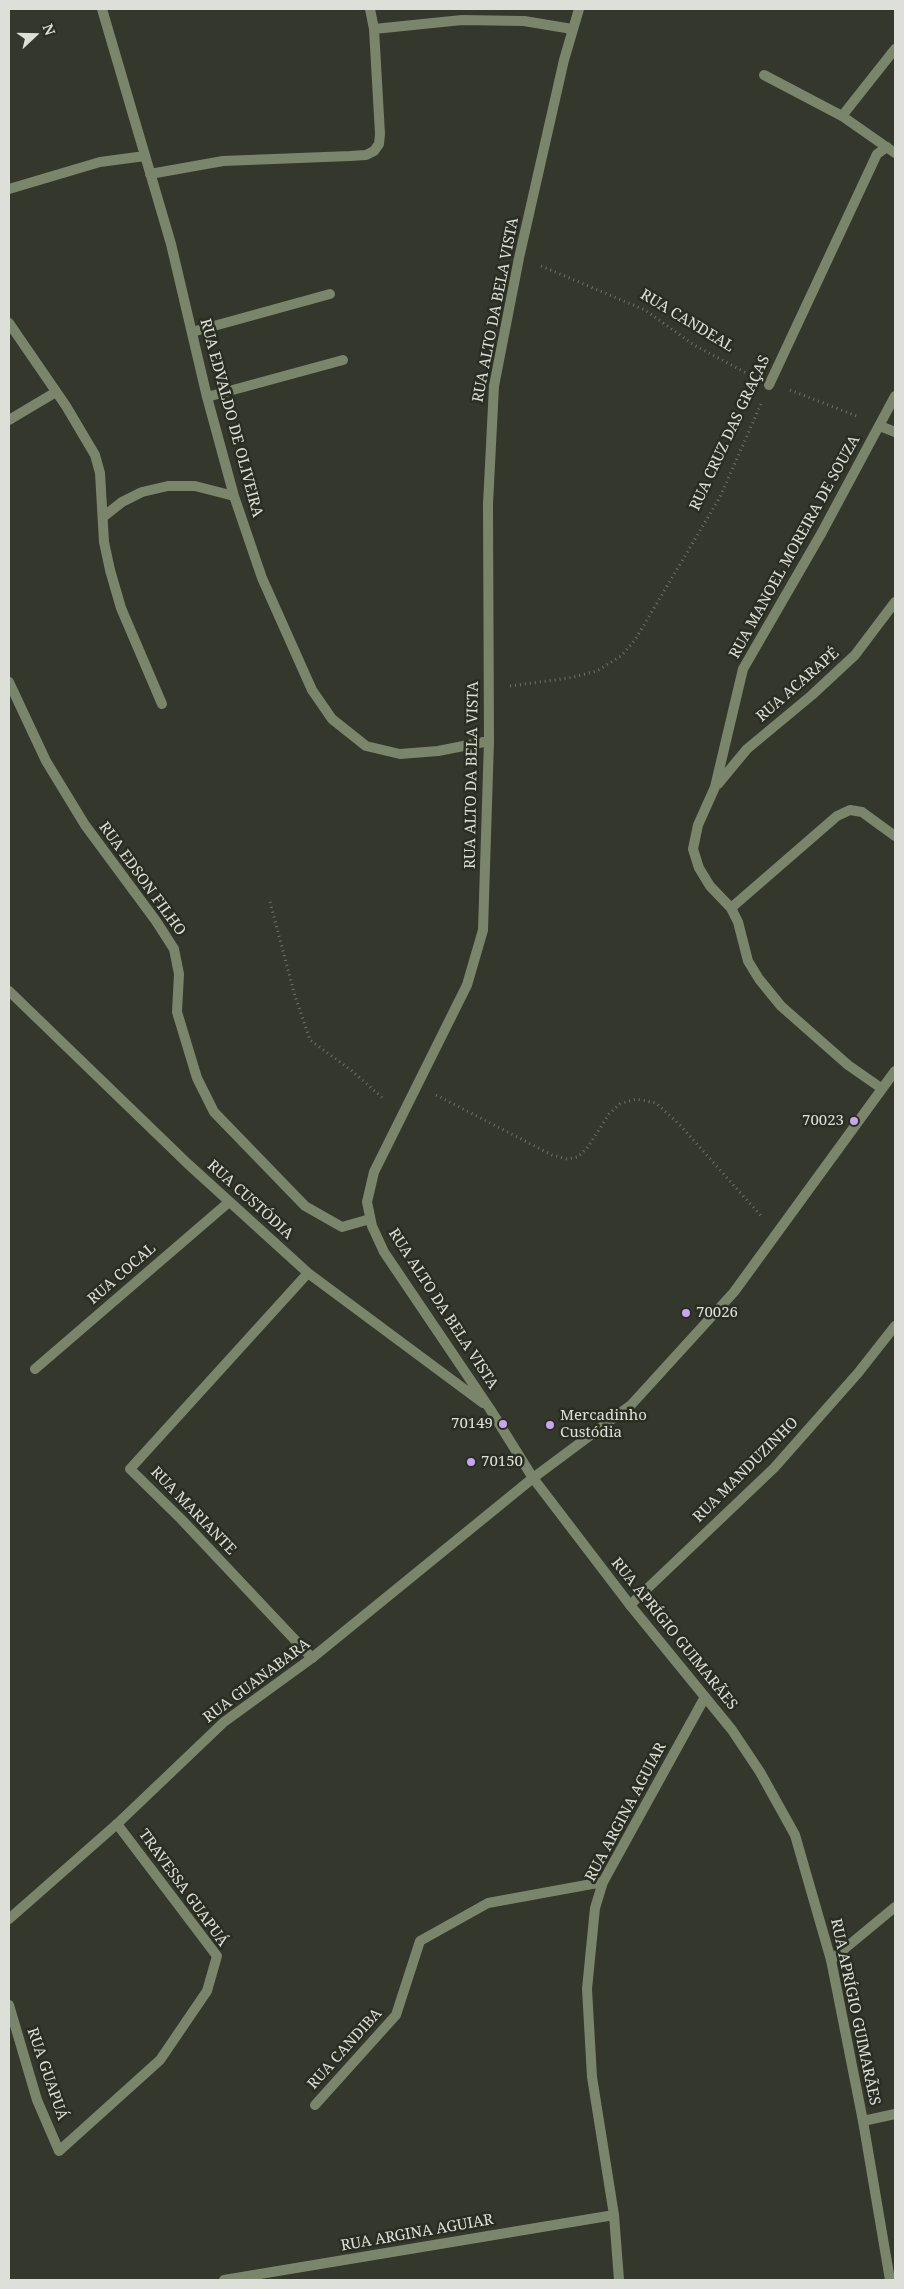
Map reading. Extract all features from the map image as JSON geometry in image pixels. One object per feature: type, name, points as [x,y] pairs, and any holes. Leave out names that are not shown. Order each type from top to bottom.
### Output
[{"type":"street","name":"RUA EDVALDO DE OLIVEIRA","points":[[102,9],[170,237],[207,397],[234,496],[262,578],[312,690],[332,719],[366,746],[400,754],[438,751],[489,741]]},
{"type":"street","points":[[150,174],[223,162],[350,156],[374,151],[379,144],[380,134],[374,29],[370,9]]},
{"type":"street","name":"RUA ALTO DA BELA VISTA","points":[[533,1478],[490,1409],[384,1252],[370,1219],[367,1202],[374,1172],[467,984],[483,930],[489,741],[488,504],[494,386],[519,258],[572,28],[579,9]]},
{"type":"street","points":[[374,29],[462,20],[524,21],[572,28]]},
{"type":"street","points":[[842,116],[895,48]]},
{"type":"street","points":[[764,75],[842,116],[891,150]]},
{"type":"street","name":"RUA CRUZ DAS GRAÇAS","points":[[769,385],[876,154],[891,150]]},
{"type":"street","points":[[9,189],[100,162],[145,156]]},
{"type":"street","points":[[192,332],[330,294]]},
{"type":"street","points":[[9,323],[84,433],[95,455],[100,473],[106,551],[121,608],[162,704]]},
{"type":"street","points":[[207,397],[343,360]]},
{"type":"street","points":[[9,420],[56,392]]},
{"type":"street","name":"RUA MANOEL MOREIRA DE SOUZA","points":[[881,1088],[848,1065],[781,1006],[748,961],[738,922],[731,908],[710,886],[699,868],[693,849],[698,825],[715,787],[743,669],[895,396]]},
{"type":"street","points":[[880,426],[895,432]]},
{"type":"street","points":[[102,517],[122,502],[142,492],[168,486],[195,486],[234,496]]},
{"type":"street","name":"RUA ACARAPÉ","points":[[715,787],[747,749],[812,695],[855,655],[895,602]]},
{"type":"street","name":"RUA EDSON FILHO","points":[[9,682],[46,761],[85,825],[156,921],[174,949],[179,974],[177,1012],[181,1030],[196,1078],[214,1112],[305,1206],[342,1227],[370,1219]]},
{"type":"street","points":[[731,908],[837,816],[850,810],[862,812],[895,836]]},
{"type":"street","name":"RUA CUSTÓDIA","points":[[9,991],[229,1202],[308,1273],[490,1409]]},
{"type":"street","name":"RUA GUANABARA","points":[[9,1918],[117,1824],[224,1722],[312,1658],[533,1478],[631,1405],[734,1292],[778,1235],[881,1088],[895,1071]]},
{"type":"street","name":"RUA COCAL","points":[[35,1369],[229,1202]]},
{"type":"street","name":"RUA MARIANTE","points":[[308,1273],[130,1469],[181,1519],[312,1658]]},
{"type":"street","name":"RUA MANDUZINHO","points":[[630,1605],[774,1468],[858,1373],[895,1326]]},
{"type":"street","name":"RUA APRÍGIO GUIMARÃES","points":[[533,1478],[630,1605],[732,1730],[760,1772],[795,1835],[831,1960],[863,2121],[890,2280]]},
{"type":"street","name":"RUA ARGINA AGUIAR","points":[[619,2280],[614,2215],[592,2077],[587,1989],[596,1908],[603,1882],[705,1697]]},
{"type":"street","name":"TRAVESSA GUAPUÁ","points":[[59,2151],[160,2060],[207,1991],[216,1956],[117,1824]]},
{"type":"street","name":"RUA CANDIBA","points":[[315,2105],[396,2014],[420,1941],[488,1903],[603,1882]]},
{"type":"street","points":[[831,1960],[895,1907]]},
{"type":"street","name":"RUA GUAPUÁ","points":[[9,2005],[37,2100],[59,2151]]},
{"type":"street","points":[[863,2121],[895,2114]]},
{"type":"street","name":"RUA ARGINA AGUIAR","points":[[224,2280],[614,2215]]},
{"type":"path","name":"RUA CANDEAL","points":[[519,258],[645,310],[694,345],[769,385],[790,390],[880,426]]},
{"type":"path","name":"RUA CRUZ DAS GRAÇAS","points":[[488,688],[569,678],[597,671],[621,656],[635,640],[720,497],[769,385]]},
{"type":"path","points":[[270,902],[295,996],[310,1040],[352,1071],[402,1115]]},
{"type":"path","points":[[418,1085],[552,1154],[567,1159],[578,1157],[588,1147],[609,1114],[620,1104],[636,1099],[656,1103],[679,1124],[778,1235]]},
{"type":"place","name":"70023","points":[[854,1121]]},
{"type":"place","name":"70026","points":[[686,1313]]},
{"type":"place","name":"70149","points":[[503,1424]]},
{"type":"place","name":"Mercadinho Custódia","points":[[550,1425]]},
{"type":"place","name":"70150","points":[[471,1462]]}]
